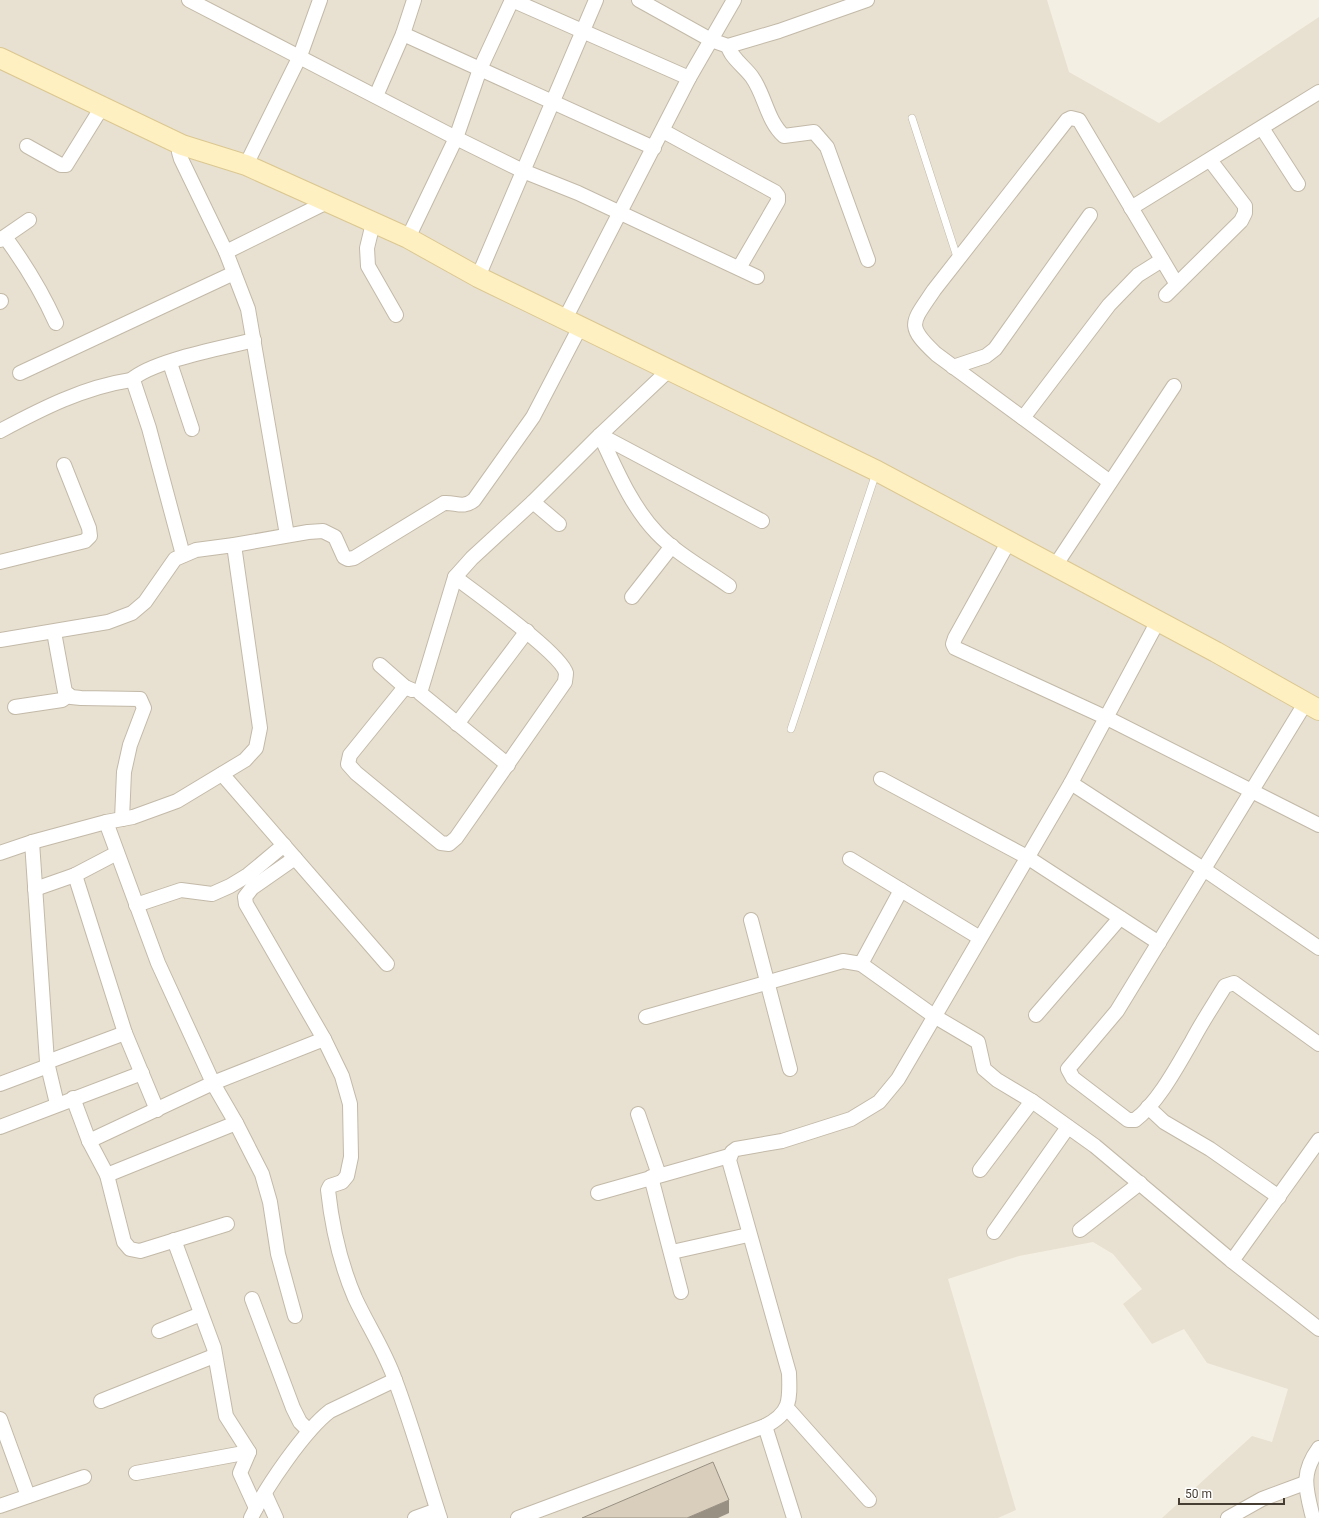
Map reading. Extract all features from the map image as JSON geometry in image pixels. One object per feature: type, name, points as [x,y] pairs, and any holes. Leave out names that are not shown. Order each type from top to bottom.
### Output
[{"type":"main road","points":[[0,58],[182,145],[246,165],[408,238],[478,277],[670,369],[877,471],[1158,621],[1313,706]]},
{"type":"street","points":[[189,0],[523,171],[578,193],[757,277]]},
{"type":"street","points":[[246,165],[300,56],[318,0]]},
{"type":"street","points":[[376,96],[403,34],[414,0]]},
{"type":"street","points":[[408,238],[456,138],[480,69],[512,0],[689,78]]},
{"type":"street","points":[[478,277],[596,0]]},
{"type":"street","points":[[639,0],[711,40],[728,46],[862,1]]},
{"type":"street","points":[[0,640],[108,622],[132,613],[145,602],[175,559],[196,550],[234,546],[316,531],[330,533],[335,537],[344,557],[348,559],[354,558],[444,504],[450,503],[463,506],[474,500],[533,417],[618,213],[663,131],[689,78],[734,0]]},
{"type":"street","points":[[403,34],[654,148]]},
{"type":"street","points":[[728,46],[730,52],[753,78],[777,130],[784,136],[814,132],[827,147],[868,260]]},
{"type":"street","points":[[1131,208],[1319,92]]},
{"type":"street","points":[[27,146],[61,166],[66,165],[102,107]]},
{"type":"street","points":[[1110,482],[936,354],[919,338],[914,328],[917,315],[1067,120],[1071,118],[1079,120],[1176,283]]},
{"type":"street","points":[[1262,128],[1298,184]]},
{"type":"street","points":[[663,131],[775,192],[778,196],[778,201],[738,268]]},
{"type":"street","points":[[182,145],[178,152],[226,252],[248,308],[288,535]]},
{"type":"street","points":[[1166,295],[1176,283],[1241,221],[1245,213],[1245,206],[1210,160]]},
{"type":"street","points":[[226,252],[327,202]]},
{"type":"street","points":[[953,367],[986,356],[995,349],[1090,215]]},
{"type":"street","points":[[29,220],[2,238],[26,267],[46,300],[56,323]]},
{"type":"street","points":[[372,223],[367,248],[368,266],[396,315]]},
{"type":"street","points":[[1023,418],[1109,305],[1138,275],[1162,260]]},
{"type":"street","points":[[20,373],[234,273]]},
{"type":"street","points":[[0,431],[45,406],[109,384],[131,380],[140,372],[254,340]]},
{"type":"street","points":[[170,363],[192,428]]},
{"type":"street","points":[[420,693],[455,577],[472,558],[533,502],[600,435],[670,369]]},
{"type":"street","points":[[131,380],[134,383],[149,428],[183,555]]},
{"type":"street","points":[[1055,566],[1174,386]]},
{"type":"street","points":[[600,435],[762,521]]},
{"type":"street","points":[[600,435],[630,497],[656,533],[729,586]]},
{"type":"street","points":[[0,562],[85,541],[90,536],[89,528],[64,465]]},
{"type":"street","points":[[533,502],[559,524]]},
{"type":"street","points":[[1009,541],[954,638],[953,644],[955,648],[1107,718],[1319,825]]},
{"type":"street","points":[[0,853],[32,842],[122,819],[177,801],[245,760],[256,748],[260,728],[234,546]]},
{"type":"street","points":[[632,596],[672,546]]},
{"type":"street","points":[[405,687],[350,755],[348,764],[441,843],[449,844],[456,838],[565,682],[566,673],[560,664],[527,631],[455,577]]},
{"type":"street","points":[[598,1193],[730,1156],[736,1149],[782,1141],[851,1119],[879,1102],[898,1079],[1071,783],[1158,621]]},
{"type":"street","points":[[457,724],[527,631]]},
{"type":"street","points":[[54,632],[65,692],[69,695],[81,698],[140,699],[144,708],[130,745],[124,772],[122,819]]},
{"type":"street","points":[[380,665],[405,687],[420,693],[508,765]]},
{"type":"street","points":[[15,707],[62,700],[69,695]]},
{"type":"street","points":[[1313,706],[1253,792],[1118,1011],[1068,1069],[1073,1078],[1128,1120],[1135,1120],[1148,1107],[1181,1062],[1195,1035],[1225,986],[1234,983],[1319,1044]]},
{"type":"street","points":[[222,774],[388,964]]},
{"type":"street","points":[[881,779],[1027,857],[1159,943]]},
{"type":"street","points":[[1071,783],[1205,870],[1319,948]]},
{"type":"street","points":[[106,822],[158,963],[213,1083],[236,1123],[262,1174],[270,1202],[278,1254],[295,1316]]},
{"type":"street","points":[[32,842],[48,1064],[57,1104]]},
{"type":"street","points":[[136,905],[181,890],[212,894],[230,886],[248,875],[284,845]]},
{"type":"street","points":[[35,889],[75,875],[117,853]]},
{"type":"street","points":[[295,858],[252,888],[245,897],[246,904],[324,1039],[342,1076],[350,1104],[351,1157],[347,1176],[342,1182],[330,1186],[328,1190],[334,1237],[342,1264],[355,1297],[384,1353],[395,1380],[439,1514],[415,1518]]},
{"type":"street","points":[[850,859],[980,938]]},
{"type":"street","points":[[75,875],[125,1033],[157,1110]]},
{"type":"street","points":[[861,964],[901,890]]},
{"type":"street","points":[[1036,1015],[1120,918]]},
{"type":"street","points":[[751,920],[790,1069]]},
{"type":"street","points":[[646,1017],[768,983],[843,960],[861,964],[934,1016],[978,1042],[984,1069],[997,1080],[1032,1101],[1095,1146],[1232,1261],[1319,1329]]},
{"type":"street","points":[[0,1084],[125,1033]]},
{"type":"street","points":[[89,1141],[213,1083],[324,1039]]},
{"type":"street","points":[[0,1127],[57,1104],[142,1073]]},
{"type":"street","points":[[73,1098],[89,1141],[107,1175],[124,1242],[130,1248],[140,1251],[227,1224]]},
{"type":"street","points":[[980,1170],[1032,1101]]},
{"type":"street","points":[[1148,1107],[1164,1122],[1210,1149],[1279,1197]]},
{"type":"street","points":[[638,1114],[655,1176],[681,1292]]},
{"type":"street","points":[[107,1175],[236,1123]]},
{"type":"street","points":[[994,1232],[1068,1127]]},
{"type":"street","points":[[1232,1261],[1319,1140]]},
{"type":"street","points":[[518,1518],[765,1426],[777,1420],[787,1408],[790,1393],[789,1373],[748,1234],[729,1160],[730,1156]]},
{"type":"street","points":[[1080,1230],[1140,1183]]},
{"type":"street","points":[[672,1252],[748,1234]]},
{"type":"street","points":[[174,1240],[214,1348],[214,1356],[226,1416],[249,1452]]},
{"type":"street","points":[[252,1298],[293,1408],[300,1422],[309,1430]]},
{"type":"street","points":[[159,1331],[201,1314]]},
{"type":"street","points":[[101,1401],[214,1356]]},
{"type":"street","points":[[254,1513],[265,1494],[309,1430],[330,1411],[395,1380]]},
{"type":"street","points":[[787,1408],[869,1500]]},
{"type":"street","points":[[0,1419],[28,1496]]},
{"type":"street","points":[[765,1426],[794,1518]]},
{"type":"street","points":[[1313,1518],[1305,1483],[1313,1456],[1319,1448]]},
{"type":"street","points":[[136,1473],[249,1452]]},
{"type":"street","points":[[249,1452],[240,1473],[254,1513]]},
{"type":"street","points":[[0,1506],[84,1477]]},
{"type":"street","points":[[1228,1518],[1262,1499],[1305,1483]]},
{"type":"street","points":[[265,1494],[276,1518]]},
{"type":"lane","points":[[912,118],[958,260]]},
{"type":"lane","points":[[791,729],[877,471]]},
{"type":"shaded area","points":[[0,0],[1047,0],[1069,72],[1159,123],[1319,17],[1319,1518],[1162,1518],[1252,1436],[1272,1442],[1288,1389],[1207,1363],[1184,1329],[1152,1344],[1123,1304],[1142,1289],[1113,1254],[1093,1242],[1019,1256],[948,1279],[1016,1510],[998,1518],[0,1518]]},
{"type":"building","points":[[713,1462],[729,1500],[687,1518],[582,1518]]}]
